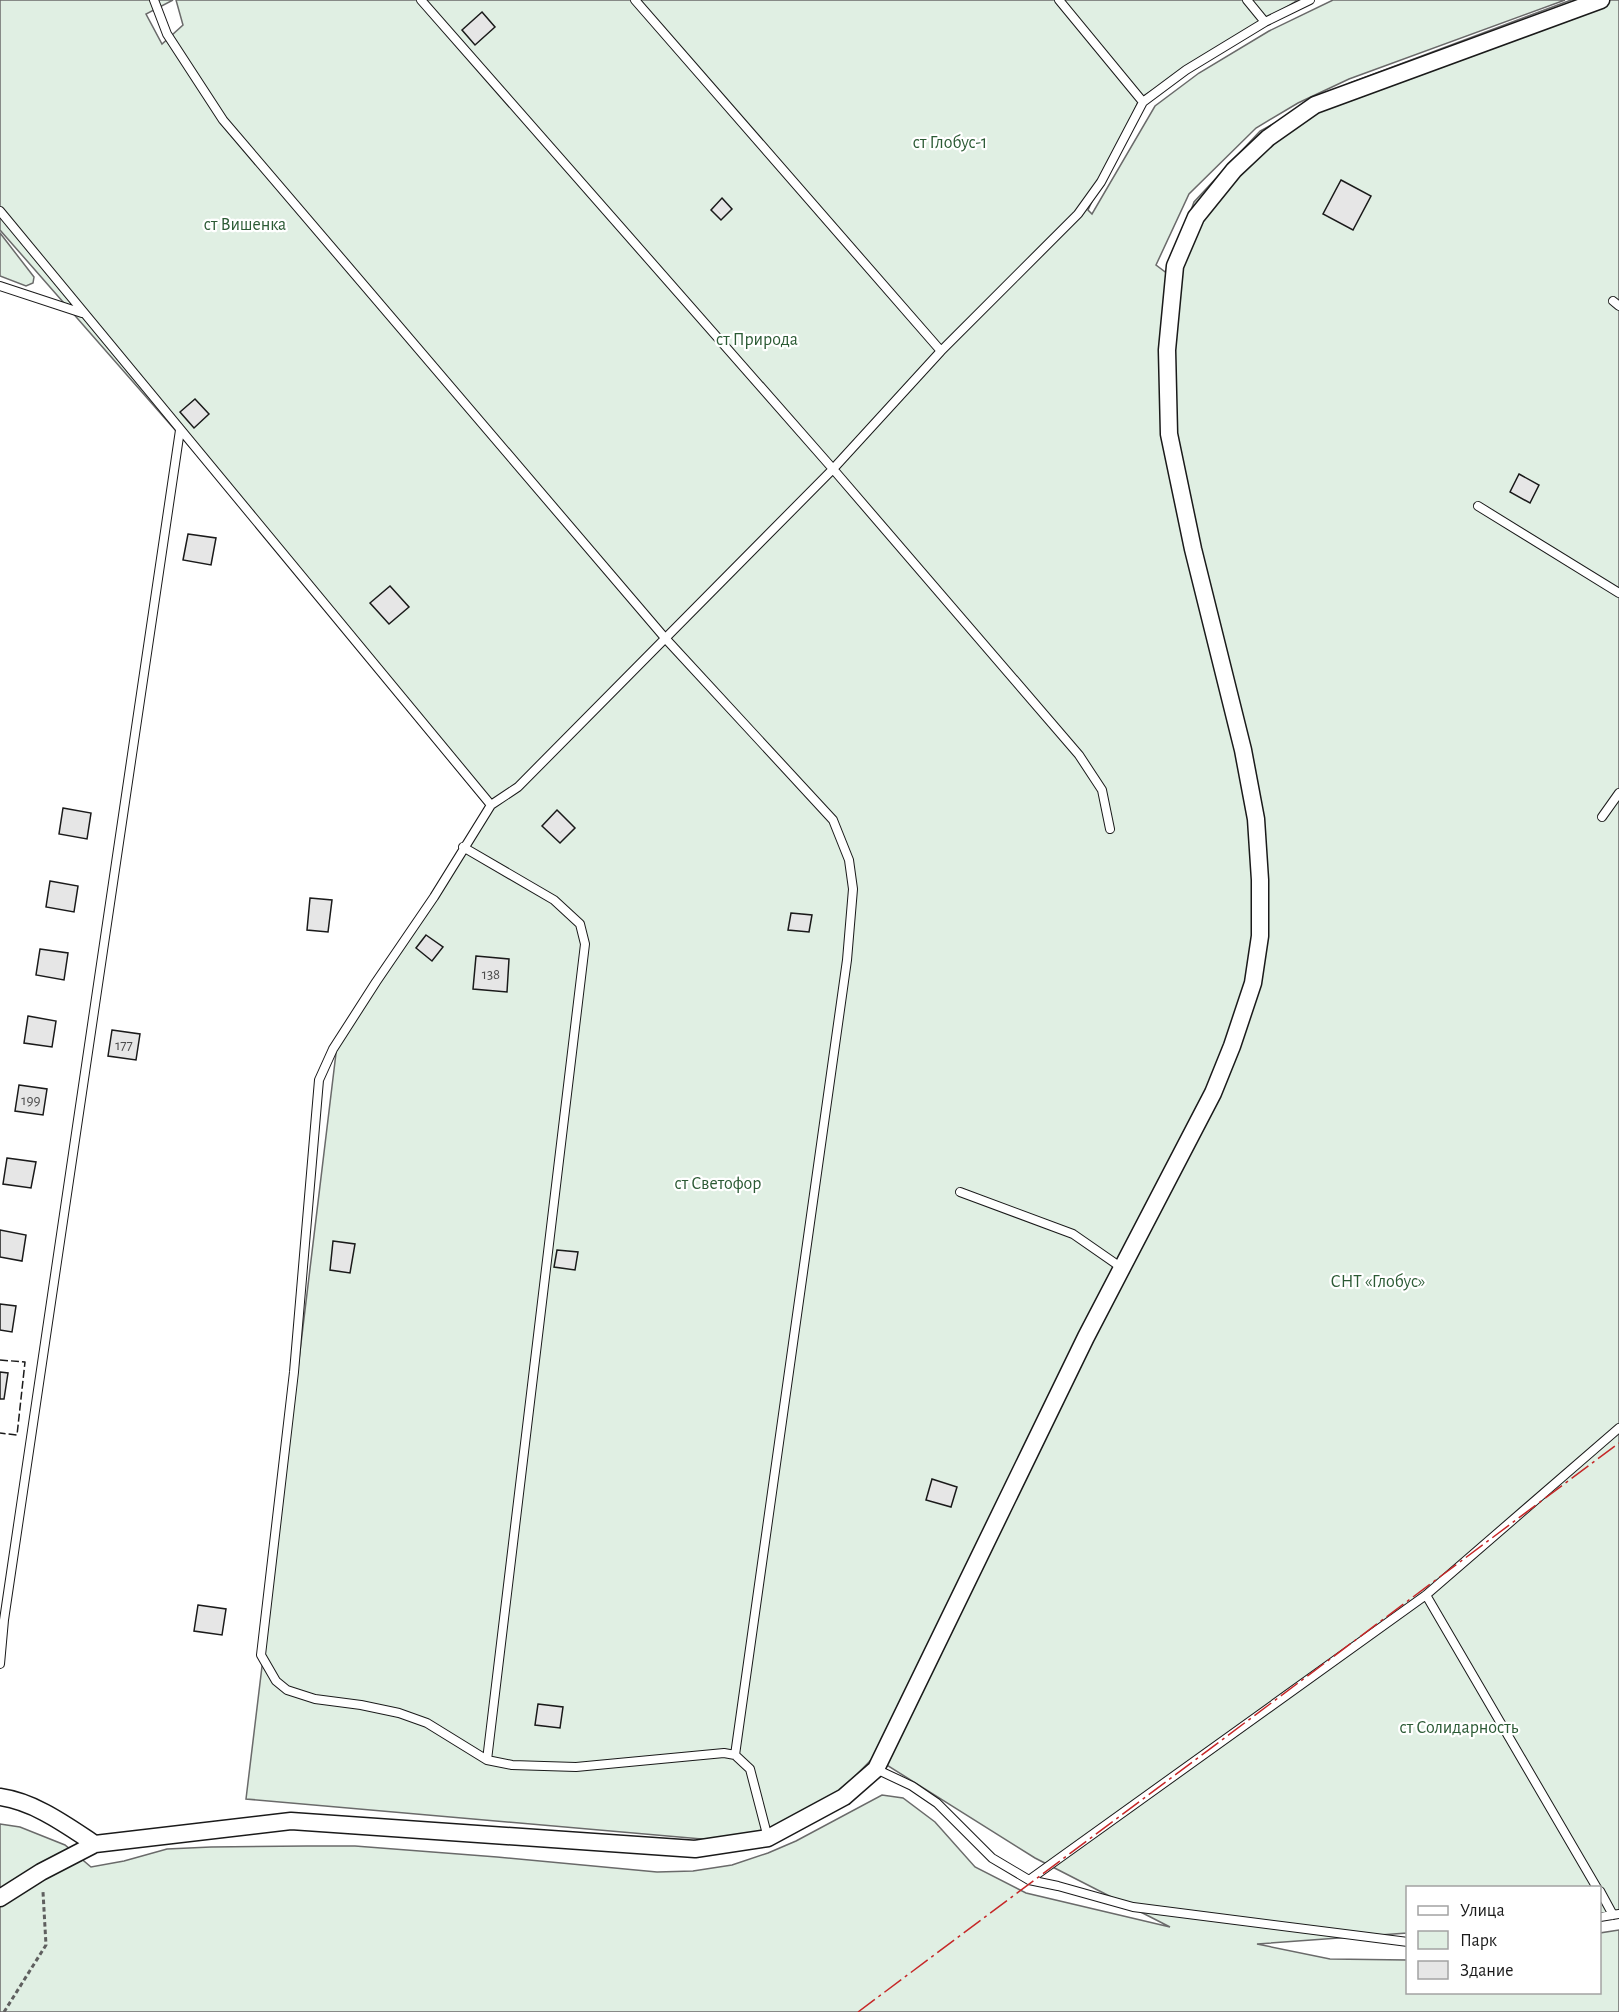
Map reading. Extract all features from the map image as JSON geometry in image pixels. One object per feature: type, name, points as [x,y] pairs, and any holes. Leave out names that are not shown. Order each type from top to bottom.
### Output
[{"type":"street","points":[[0,1898],[41,1872],[95,1844],[291,1821],[695,1849],[768,1838],[844,1797],[876,1769],[1086,1337],[1213,1093],[1253,983],[1260,936],[1260,880],[1256,819],[1243,750],[1193,549],[1170,434],[1167,350],[1175,266],[1196,217],[1234,170],[1268,138],[1315,105],[1601,0]]},
{"type":"street","points":[[0,1797],[16,1800],[57,1819],[95,1844]]},
{"type":"lane","points":[[154,0],[167,34],[223,120],[664,638],[833,820],[849,860],[853,889],[847,960],[735,1755]]},
{"type":"lane","points":[[421,0],[833,469],[1079,755],[1102,790],[1110,829]]},
{"type":"lane","points":[[635,0],[941,351]]},
{"type":"lane","points":[[1059,0],[1143,102]]},
{"type":"lane","points":[[1247,0],[1265,22]]},
{"type":"lane","points":[[768,1838],[750,1769],[735,1755],[724,1754],[576,1767],[512,1765],[487,1760],[427,1723],[361,1705],[315,1699],[287,1690],[276,1680],[261,1655],[294,1372],[319,1080],[333,1048],[434,897],[491,805],[518,787],[833,469],[941,351],[1078,214],[1101,182],[1143,102],[1186,70],[1265,22],[1310,0]]},
{"type":"lane","points":[[0,211],[491,805]]},
{"type":"lane","points":[[0,285],[84,313]]},
{"type":"lane","points":[[0,1664],[4,1620],[180,430]]},
{"type":"lane","points":[[1479,506],[1619,593]]},
{"type":"lane","points":[[1602,817],[1619,793]]},
{"type":"lane","points":[[463,847],[554,900],[580,924],[585,944],[487,1760]]},
{"type":"lane","points":[[960,1192],[1073,1234],[1122,1268]]},
{"type":"lane","points":[[1029,1880],[1426,1595],[1619,1428]]},
{"type":"lane","points":[[1426,1595],[1596,1886]]},
{"type":"lane","points":[[876,1769],[912,1786],[937,1803],[992,1858],[1029,1880],[1133,1907],[1406,1942]]},
{"type":"lane","points":[[1601,1895],[1616,1915],[1601,1917]]},
{"type":"path","points":[[4,2012],[46,1945],[41,1872]]},
{"type":"green space","points":[[0,0],[173,0],[146,14],[162,44],[183,25],[176,0],[1298,0],[1140,98],[1088,210],[1092,214],[1155,106],[1199,73],[1269,31],[1333,0],[1565,0],[1349,79],[1298,103],[1256,128],[1189,194],[1156,265],[1168,274],[1194,202],[1260,131],[1350,83],[1571,0],[1619,0],[1619,1917],[1601,1918],[1601,1886],[1406,1886],[1406,1933],[1257,1944],[1330,1959],[1406,1960],[1406,1994],[1601,1994],[1601,1933],[1619,1930],[1619,2012],[0,2012],[0,1824],[20,1827],[65,1845],[91,1867],[167,1849],[355,1846],[657,1872],[693,1871],[732,1865],[768,1853],[796,1841],[882,1795],[903,1798],[935,1822],[975,1867],[1026,1893],[1170,1927],[1035,1858],[874,1757],[822,1810],[736,1842],[246,1799],[337,1045],[490,810],[211,471],[0,230]]},
{"type":"green space","points":[[0,233],[34,277],[33,283],[26,286],[0,276]]},
{"type":"building","points":[[482,12],[495,27],[475,45],[462,30]]},
{"type":"building","points":[[1341,180],[1371,196],[1353,230],[1323,214]]},
{"type":"building","points":[[722,198],[732,209],[721,220],[711,210]]},
{"type":"building","points":[[195,399],[209,414],[194,428],[180,412]]},
{"type":"building","points":[[1519,474],[1539,485],[1530,503],[1510,492]]},
{"type":"building","points":[[188,534],[216,538],[211,565],[183,560]]},
{"type":"building","points":[[390,586],[409,607],[389,624],[370,603]]},
{"type":"building","points":[[63,808],[91,813],[87,839],[59,834]]},
{"type":"building","points":[[557,810],[575,828],[560,843],[542,826]]},
{"type":"building","points":[[50,881],[78,886],[74,912],[46,907]]},
{"type":"building","points":[[310,898],[332,900],[328,932],[307,930]]},
{"type":"building","points":[[791,913],[812,915],[809,932],[788,930]]},
{"type":"building","points":[[426,935],[443,947],[432,961],[416,948]]},
{"type":"building","points":[[40,949],[68,953],[64,980],[36,975]]},
{"type":"building","points":[[476,956],[509,959],[507,992],[473,989]]},
{"type":"building","points":[[28,1016],[56,1021],[52,1047],[24,1043]]},
{"type":"building","points":[[112,1030],[140,1034],[136,1060],[108,1056]]},
{"type":"building","points":[[19,1085],[47,1089],[43,1115],[15,1111]]},
{"type":"building","points":[[7,1158],[36,1162],[31,1188],[3,1184]]},
{"type":"building","points":[[0,1230],[26,1235],[22,1261],[0,1257]]},
{"type":"building","points":[[333,1241],[355,1244],[350,1273],[330,1270]]},
{"type":"building","points":[[557,1250],[578,1252],[575,1270],[554,1267]]},
{"type":"building","points":[[0,1304],[16,1306],[12,1332],[0,1330]]},
{"type":"building","points":[[0,1372],[8,1373],[4,1399],[0,1399]]},
{"type":"building","points":[[932,1479],[957,1487],[951,1507],[926,1500]]},
{"type":"building","points":[[198,1605],[226,1609],[222,1635],[194,1631]]},
{"type":"building","points":[[538,1704],[563,1707],[560,1728],[535,1725]]},
{"type":"fence","points":[[0,1360],[25,1362],[17,1435],[0,1433]]},
{"type":"power","points":[[858,2012],[1619,1443]]},
{"type":"park label","name":"ст Глобус-1","points":[[950,143]]},
{"type":"park label","name":"ст Вишенка","points":[[245,225]]},
{"type":"park label","name":"ст Природа","points":[[757,340]]},
{"type":"park label","name":"ст Светофор","points":[[718,1184]]},
{"type":"park label","name":"СНТ «Глобус»","points":[[1378,1282]]},
{"type":"park label","name":"ст Солидарность","points":[[1459,1728]]}]
